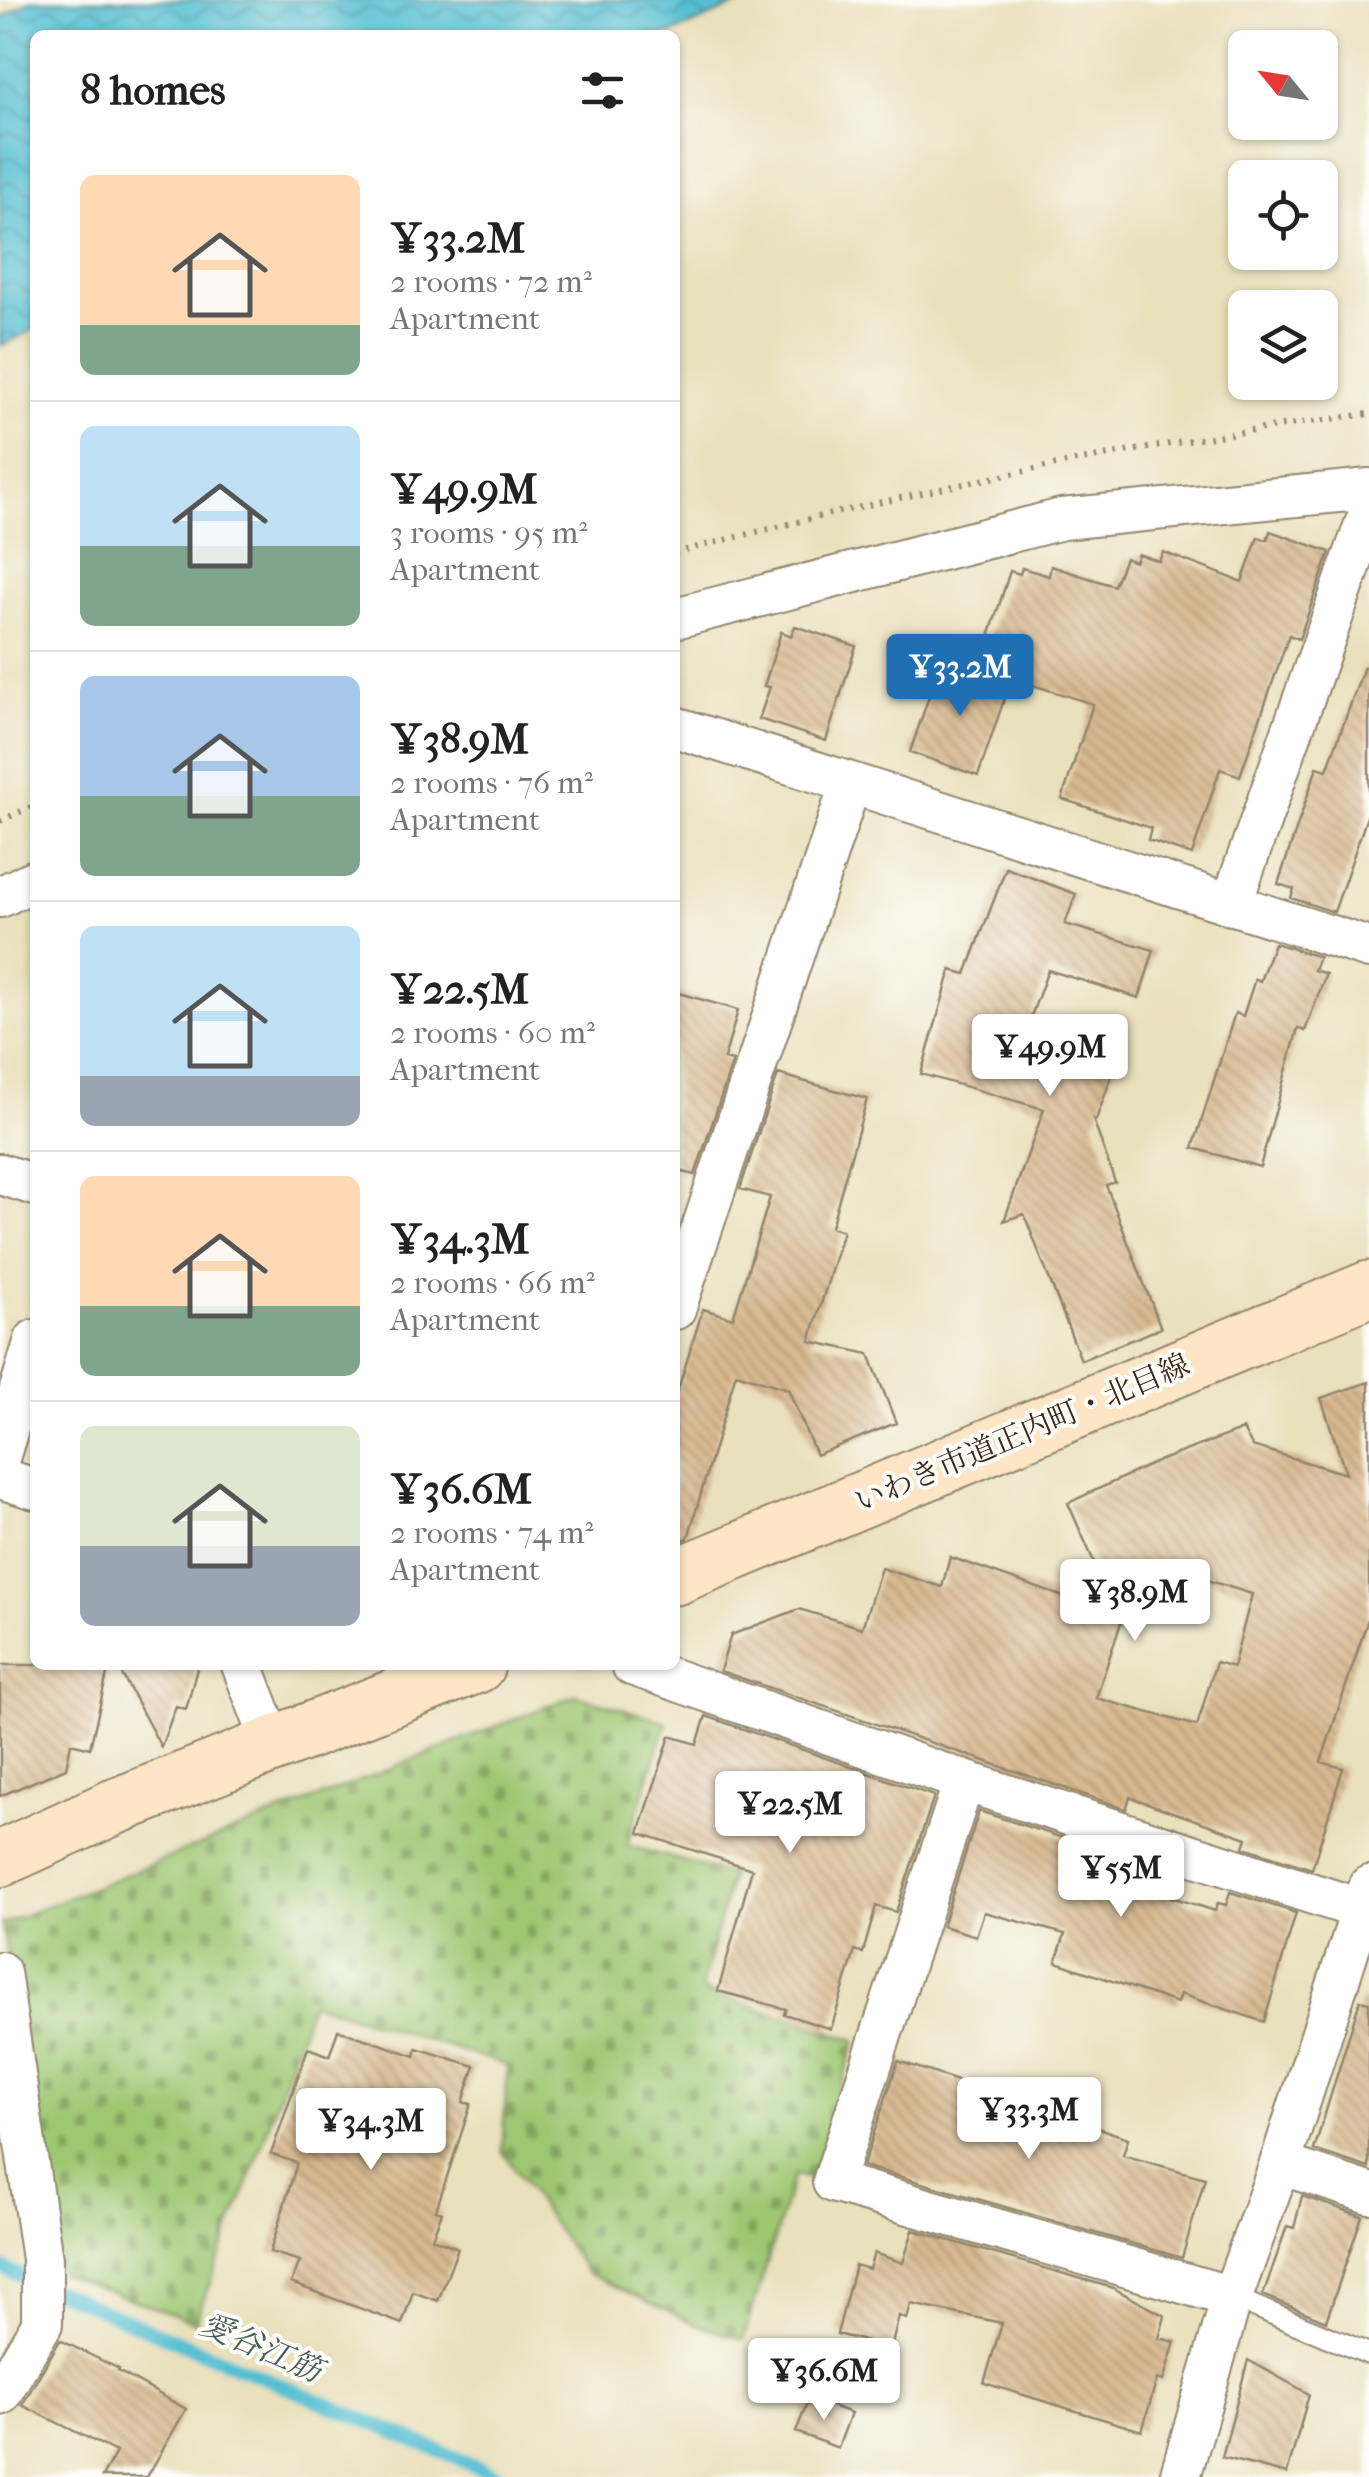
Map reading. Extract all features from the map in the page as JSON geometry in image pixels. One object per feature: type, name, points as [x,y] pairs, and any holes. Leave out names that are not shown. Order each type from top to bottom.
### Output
[{"type":"street","points":[[680,617],[1062,519],[1369,489]]},
{"type":"street","points":[[1232,905],[1369,513]]},
{"type":"street","points":[[680,729],[1369,948]]},
{"type":"street","points":[[680,1294],[850,785]]},
{"type":"street","points":[[0,897],[30,882]]},
{"type":"street","points":[[0,1174],[30,1183]]},
{"type":"street","name":"いわき市道正内町・北目線","points":[[680,1575],[1369,1288]]},
{"type":"street","points":[[0,1455],[30,1356]]},
{"type":"street","points":[[0,1478],[30,1487]]},
{"type":"street","points":[[244,1670],[274,1747]]},
{"type":"street","points":[[0,1859],[114,1807],[465,1670]]},
{"type":"street","points":[[646,1670],[964,1781],[1367,1902],[1232,2297],[1180,2477]]},
{"type":"street","points":[[964,1781],[833,2182],[1232,2297]]},
{"type":"street","points":[[0,1972],[42,2259],[42,2324],[0,2395]]},
{"type":"street","points":[[1280,2164],[1369,2193]]},
{"type":"lane","points":[[1232,2297],[1369,2354]]},
{"type":"path","points":[[680,552],[846,508],[950,486],[1278,426],[1369,414]]},
{"type":"path","points":[[0,821],[30,806]]},
{"type":"green space","points":[[575,1695],[667,1722],[627,1845],[731,1875],[701,1990],[856,2040],[812,2179],[794,2175],[743,2340],[696,2324],[587,2273],[502,2151],[508,2066],[311,2002],[195,2322],[60,2274],[2,1924]]},
{"type":"water","points":[[31,0],[749,0],[680,30],[30,30],[30,331],[0,346],[0,19]]},
{"type":"building","points":[[1270,531],[1330,552],[1299,639],[1289,635],[1240,776],[1220,769],[1192,855],[1148,840],[1151,828],[1062,799],[1093,704],[979,668],[1010,571],[1020,574],[1022,568],[1049,576],[1051,566],[1114,586],[1125,558],[1135,562],[1138,554],[1159,561],[1163,552],[1242,582],[1258,537],[1267,540]]},
{"type":"building","points":[[795,626],[856,646],[826,741],[759,719],[770,687],[764,686],[781,632],[791,636]]},
{"type":"building","points":[[939,667],[960,674],[962,668],[1009,685],[978,776],[910,752]]},
{"type":"building","points":[[1364,667],[1369,668],[1369,811],[1334,912],[1291,898],[1294,889],[1278,884],[1317,767],[1327,770]]},
{"type":"building","points":[[1006,868],[1076,894],[1065,924],[1154,950],[1139,998],[1048,970],[1023,1038],[1114,1069],[1096,1120],[1093,1119],[1115,1182],[1106,1185],[1161,1328],[1081,1360],[1024,1214],[1004,1221],[1044,1109],[921,1074],[951,970],[966,974]]},
{"type":"building","points":[[1274,943],[1319,957],[1314,970],[1326,974],[1305,1031],[1298,1028],[1260,1167],[1193,1148],[1235,1013],[1243,1016],[1255,979],[1260,981]]},
{"type":"building","points":[[680,993],[738,1010],[724,1059],[733,1061],[695,1175],[680,1171]]},
{"type":"building","points":[[778,1074],[867,1099],[831,1227],[843,1231],[810,1341],[869,1354],[896,1423],[816,1455],[788,1389],[736,1373],[688,1538],[680,1541],[680,1383],[703,1309],[733,1318],[770,1197],[740,1189]]},
{"type":"building","points":[[1369,1382],[1369,1616],[1321,1762],[1343,1768],[1312,1869],[1244,1847],[1247,1838],[1130,1797],[1126,1809],[720,1671],[731,1635],[799,1609],[862,1628],[881,1568],[942,1587],[950,1557],[1118,1616],[1068,1503],[1156,1462],[1243,1429],[1252,1446],[1346,1474],[1321,1398]],"holes":[[[1175,1570],[1252,1594],[1233,1667],[1216,1662],[1197,1726],[1096,1698],[1137,1574],[1169,1587]]]},
{"type":"building","points":[[0,1665],[30,1665],[30,1670],[108,1670],[90,1748],[71,1743],[66,1768],[0,1796]]},
{"type":"building","points":[[120,1670],[197,1670],[186,1709],[176,1706],[161,1747]]},
{"type":"building","points":[[706,1716],[934,1796],[896,1912],[876,1906],[863,1953],[855,1951],[831,2029],[784,2014],[786,2009],[718,1991],[752,1869],[639,1833],[670,1736],[697,1744]]},
{"type":"building","points":[[979,1811],[1113,1854],[1108,1873],[1132,1881],[1131,1884],[1215,1911],[1218,1903],[1226,1905],[1230,1892],[1296,1913],[1264,2022],[1180,1994],[1177,2003],[1056,1962],[1065,1934],[984,1912],[976,1936],[942,1926]]},
{"type":"building","points":[[1360,2000],[1369,2002],[1369,2168],[1314,2150]]},
{"type":"building","points":[[338,2030],[415,2056],[417,2048],[475,2066],[463,2102],[471,2104],[436,2210],[442,2212],[432,2238],[458,2248],[438,2301],[413,2292],[402,2324],[291,2283],[300,2261],[270,2252],[297,2163],[271,2154],[308,2048],[329,2056]]},
{"type":"building","points":[[898,2061],[1128,2138],[1123,2155],[1205,2178],[1182,2258],[863,2166]]},
{"type":"building","points":[[1302,2196],[1362,2216],[1326,2321],[1263,2295],[1287,2226],[1294,2228]]},
{"type":"building","points":[[913,2230],[1113,2288],[1165,2316],[1159,2338],[1175,2342],[1163,2381],[1157,2379],[1142,2431],[984,2383],[1002,2323],[911,2304],[907,2319],[899,2316],[891,2348],[837,2334],[855,2265],[869,2269],[874,2253],[903,2263]]},
{"type":"building","points":[[60,2340],[186,2409],[147,2477],[102,2477],[116,2452],[22,2405]]},
{"type":"building","points":[[1248,2360],[1309,2394],[1287,2474],[1222,2457]]},
{"type":"building","points":[[809,2398],[851,2413],[838,2448],[796,2432]]},
{"type":"waterway","name":"愛谷江筋","points":[[0,2267],[501,2477]]}]
